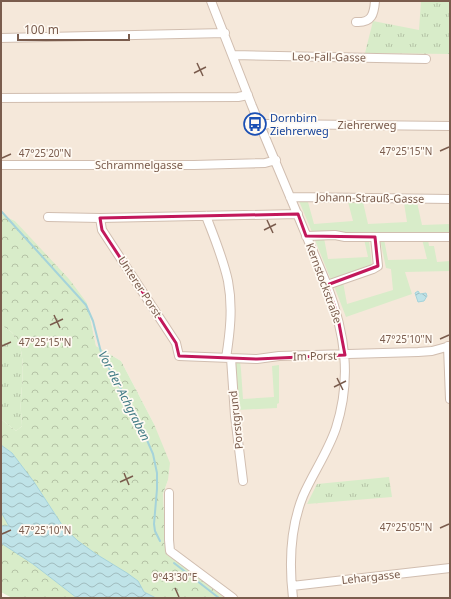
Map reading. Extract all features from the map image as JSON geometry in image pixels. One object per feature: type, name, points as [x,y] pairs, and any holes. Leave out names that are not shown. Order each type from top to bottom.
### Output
[{"type":"street","name":"Kernstockstraße","points":[[211,1],[225,33],[261,127],[327,285],[337,313],[345,355],[342,399],[336,428],[324,456],[303,497],[298,512],[291,546],[293,598]]},
{"type":"street","points":[[356,22],[365,22],[371,18],[374,12],[375,1]]},
{"type":"street","points":[[1,38],[225,33]]},
{"type":"street","name":"Leo-Fall-Gasse","points":[[233,55],[426,59]]},
{"type":"street","points":[[1,98],[238,97],[248,95]]},
{"type":"street","name":"Ziehrerweg","points":[[261,127],[267,124],[450,126]]},
{"type":"street","name":"Schrammelgasse","points":[[1,165],[194,165],[265,163],[276,160]]},
{"type":"street","name":"Johann-Strauß-Gasse","points":[[290,197],[450,199]]},
{"type":"street","points":[[48,217],[100,218],[298,214]]},
{"type":"street","points":[[206,216],[224,266],[230,293],[228,358]]},
{"type":"street","name":"Unterer Porst","points":[[100,218],[102,230],[176,343],[179,356]]},
{"type":"street","points":[[306,236],[335,235],[345,237],[450,237]]},
{"type":"street","points":[[327,285],[378,266],[374,237]]},
{"type":"street","points":[[449,346],[450,399]]},
{"type":"street","name":"Im Porst","points":[[179,356],[228,358],[345,355],[418,352],[449,346]]},
{"type":"street","name":"Porstgrund","points":[[228,358],[243,481]]},
{"type":"street","points":[[169,493],[168,540],[170,551],[233,598]]},
{"type":"street","name":"Lehargasse","points":[[292,586],[450,568]]},
{"type":"highlighted area","points":[[298,214],[306,236],[375,237],[378,266],[327,285],[337,313],[345,355],[257,359],[179,356],[176,343],[102,230],[100,218]]},
{"type":"shaded area","points":[[1,1],[450,1],[450,598],[224,598],[197,575],[166,554],[163,494],[168,480],[154,424],[121,361],[96,346],[87,303],[15,221],[1,213]]},
{"type":"green space","points":[[421,1],[450,1],[450,54],[365,53],[373,21],[419,30]]},
{"type":"green space","points":[[299,201],[308,202],[314,224],[353,221],[348,202],[363,202],[368,224],[407,222],[404,203],[417,202],[422,225],[450,224],[450,233],[312,232]]},
{"type":"green space","points":[[1,213],[15,221],[69,279],[87,303],[96,346],[121,361],[154,424],[170,463],[168,480],[163,494],[166,554],[197,575],[224,598],[156,598],[144,592],[138,581],[96,554],[78,541],[64,528],[34,482],[12,453],[1,445],[1,419],[16,431],[22,426],[21,404],[23,370],[20,348],[16,338],[10,331],[1,326]]},
{"type":"green space","points":[[324,238],[328,259],[368,257],[364,239],[369,241],[372,265],[331,280],[315,240]]},
{"type":"green space","points":[[380,239],[384,239],[388,260],[427,259],[422,239],[428,239],[429,246],[434,246],[437,262],[450,261],[450,271],[405,272],[412,294],[346,317],[334,286],[343,282],[347,304],[393,290],[391,269],[386,268]]},
{"type":"green space","points":[[1,326],[10,331],[16,338],[22,358],[22,426],[16,431],[1,419]]},
{"type":"green space","points":[[240,361],[243,399],[274,397],[272,366],[279,365],[279,403],[277,404],[277,408],[238,410],[235,365]]},
{"type":"green space","points":[[389,477],[392,497],[307,504],[317,484]]},
{"type":"green space","points":[[1,512],[9,526],[1,526]]},
{"type":"green space","points":[[1,543],[33,564],[77,598],[12,598],[1,592]]},
{"type":"water","points":[[418,291],[420,294],[426,293],[427,296],[424,301],[418,302],[415,293]]},
{"type":"water","points":[[1,445],[12,453],[34,482],[64,528],[78,541],[96,554],[138,581],[144,592],[156,598],[77,598],[33,564],[1,543],[1,526],[9,526],[1,512]]},
{"type":"waterway","name":"Vor der Achgraben","points":[[1,211],[86,305],[93,321],[102,356],[137,417],[153,454],[157,473],[154,524],[155,531],[160,541]]},
{"type":"waterway","name":"Vor der Achgraben","points":[[174,563],[219,598]]},
{"type":"place","name":"Dornbirn Ziehrerweg","points":[[255,124]]}]
